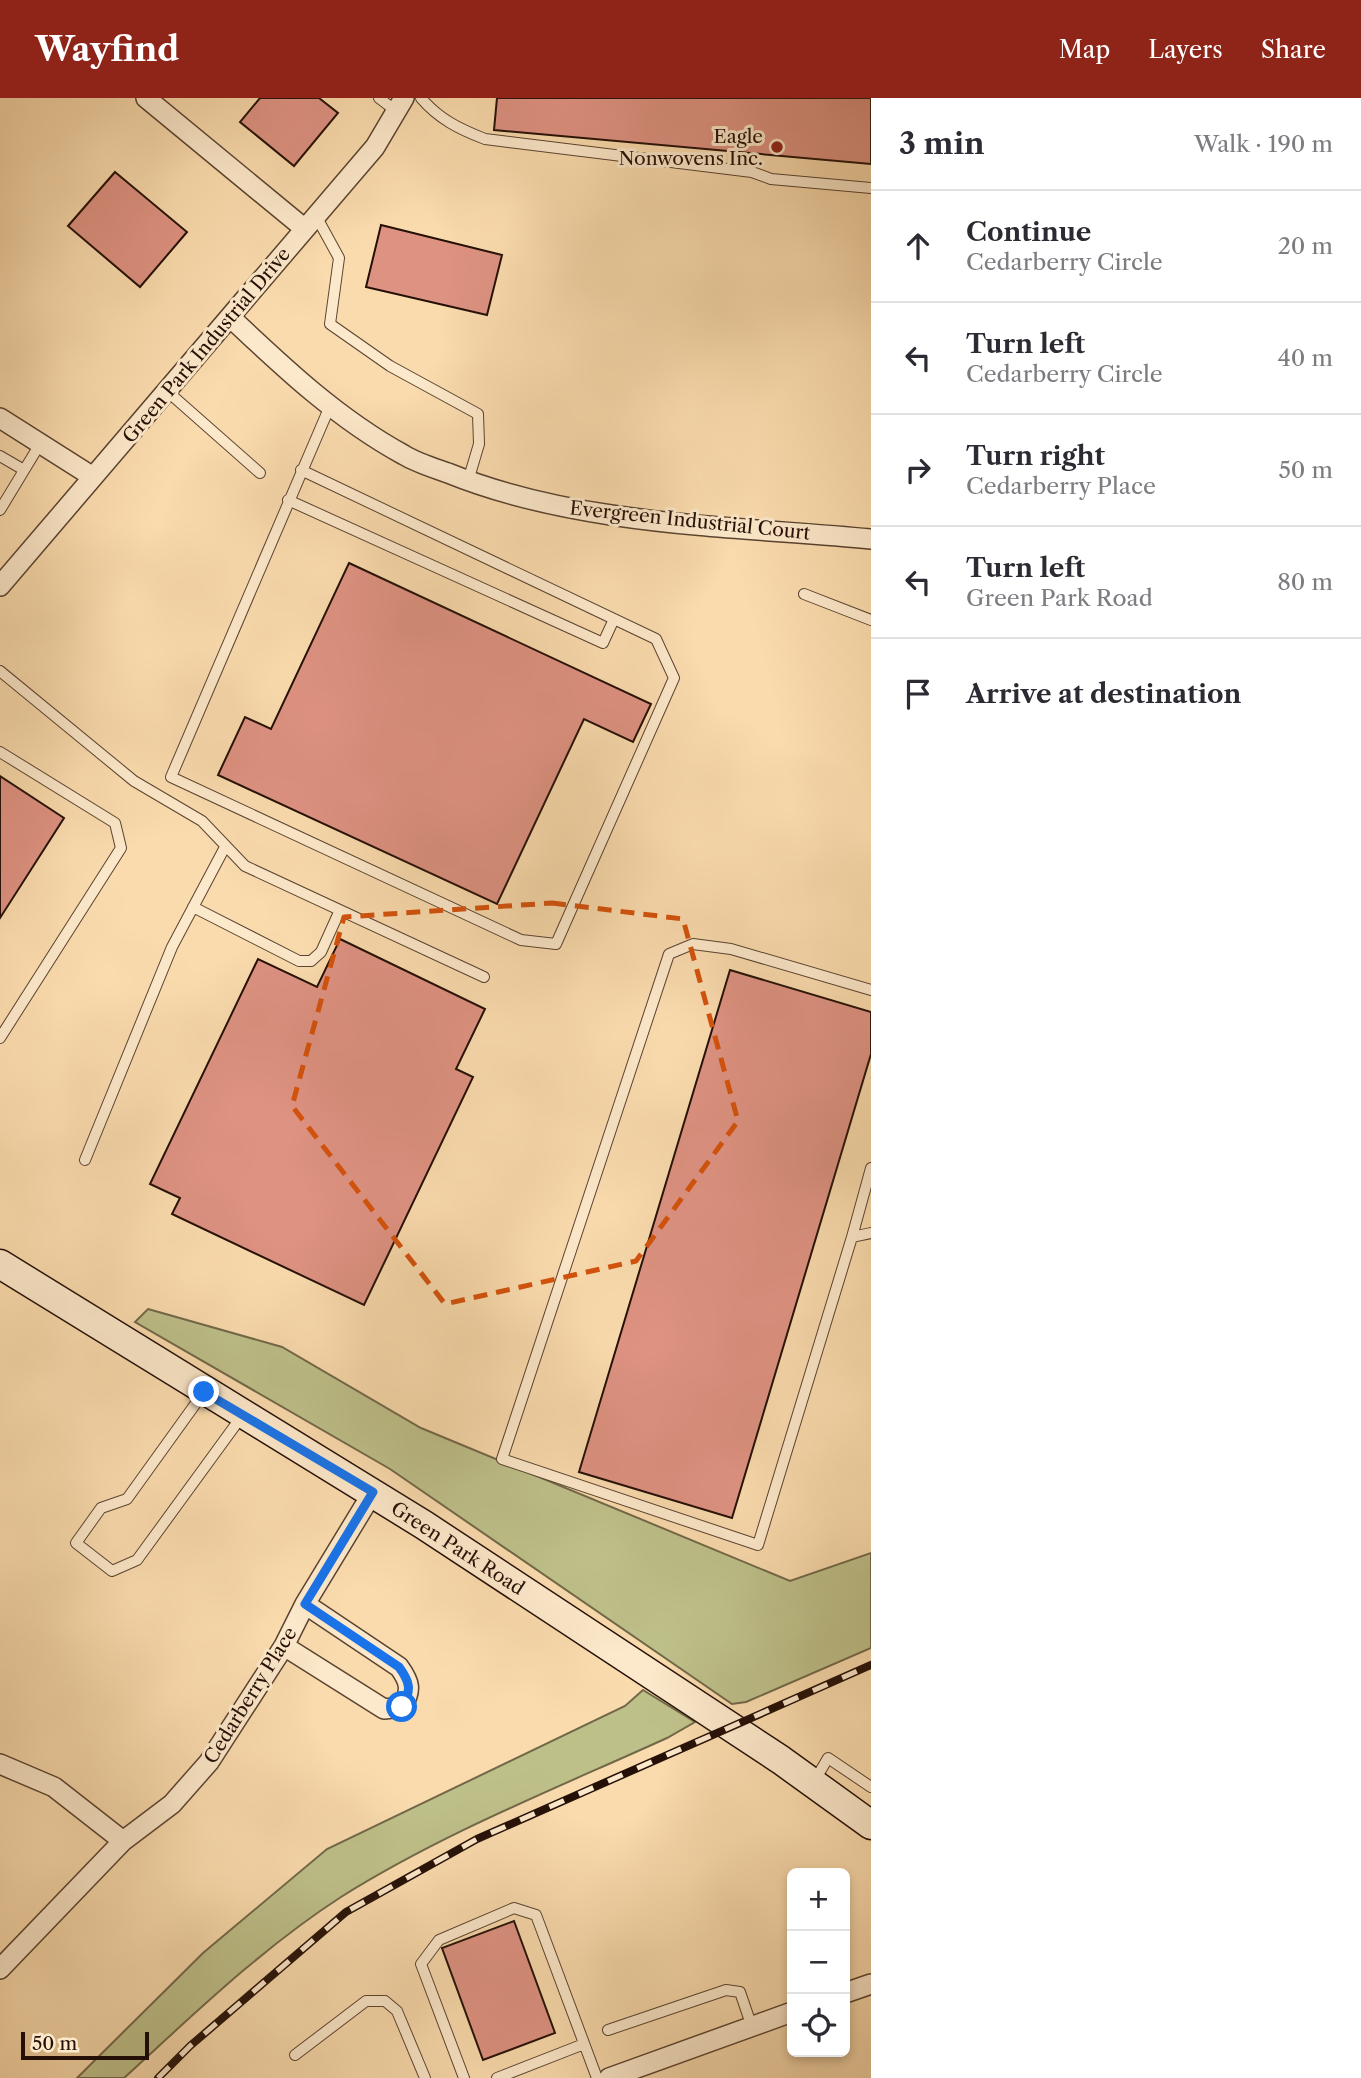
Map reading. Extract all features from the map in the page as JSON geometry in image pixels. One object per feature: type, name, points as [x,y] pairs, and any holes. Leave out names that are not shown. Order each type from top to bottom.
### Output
[{"type":"street","points":[[146,98],[311,222]]},
{"type":"street","name":"Green Park Industrial Drive","points":[[0,586],[375,147],[400,105]]},
{"type":"street","name":"Evergreen Industrial Court","points":[[230,317],[310,392],[330,406],[405,456],[468,481],[588,513],[871,539]]},
{"type":"street","points":[[0,418],[93,477]]},
{"type":"street","name":"Green Park Road","points":[[0,1264],[204,1392],[373,1492],[871,1825]]},
{"type":"street","name":"Cedarberry Place","points":[[0,1969],[123,1842],[172,1804],[209,1762],[284,1646],[305,1604],[373,1492]]},
{"type":"street","points":[[284,1646],[384,1709],[402,1707],[410,1694],[409,1680],[399,1667],[305,1604]]},
{"type":"street","points":[[0,1764],[54,1787],[123,1842]]},
{"type":"street","points":[[850,1991],[871,1984]]},
{"type":"street","points":[[609,2078],[787,2014]]},
{"type":"lane","points":[[379,98],[400,105]]},
{"type":"lane","points":[[421,98],[434,113],[457,129],[485,139],[751,172],[771,179],[871,188]]},
{"type":"lane","points":[[311,222],[339,258],[330,324],[390,366],[478,415],[479,444],[468,481]]},
{"type":"lane","points":[[167,391],[260,473]]},
{"type":"lane","points":[[301,470],[656,639],[674,678],[556,944],[521,940],[171,778],[288,500],[301,470],[330,406]]},
{"type":"lane","points":[[0,510],[40,444]]},
{"type":"lane","points":[[0,456],[24,470]]},
{"type":"lane","points":[[288,500],[603,643],[614,619]]},
{"type":"lane","points":[[804,594],[871,620]]},
{"type":"lane","points":[[0,671],[134,781],[202,821],[245,866],[484,977]]},
{"type":"lane","points":[[0,752],[115,823],[121,848],[0,1038]]},
{"type":"lane","points":[[85,1160],[172,947],[225,847]]},
{"type":"lane","points":[[194,907],[299,961],[312,961],[321,952],[340,910]]},
{"type":"lane","points":[[871,990],[731,949],[692,944],[669,954],[502,1459],[758,1545],[871,1168]]},
{"type":"lane","points":[[852,1237],[871,1233]]},
{"type":"lane","points":[[204,1392],[127,1499],[102,1508],[76,1543],[112,1571],[137,1560],[243,1415]]},
{"type":"lane","points":[[813,1784],[828,1758],[871,1787]]},
{"type":"lane","points":[[464,2078],[421,1964],[439,1940],[514,1908],[537,1915],[597,2078]]},
{"type":"lane","points":[[608,2030],[726,1990],[740,1992],[752,2027]]},
{"type":"lane","points":[[295,2055],[366,2001],[385,2001],[397,2011],[425,2078]]},
{"type":"lane","points":[[497,2078],[584,2044]]},
{"type":"highlighted area","points":[[552,903],[683,919],[738,1121],[636,1261],[445,1304],[292,1106],[344,917]]},
{"type":"green space","points":[[148,1309],[282,1347],[421,1428],[790,1581],[871,1553],[871,1648],[746,1702],[732,1704],[390,1469],[135,1322]]},
{"type":"green space","points":[[643,1690],[695,1722],[667,1738],[460,1832],[380,1874],[341,1897],[283,1938],[124,2078],[77,2078],[203,1953],[327,1849],[625,1706]]},
{"type":"building","points":[[260,98],[319,98],[338,113],[294,166],[240,122]]},
{"type":"building","name":"Eagle Nonwovens Inc.","points":[[497,98],[871,98],[871,164],[494,130]]},
{"type":"building","points":[[115,172],[187,232],[140,287],[68,226]]},
{"type":"building","points":[[381,225],[502,255],[487,315],[366,287]]},
{"type":"building","points":[[349,563],[651,704],[633,742],[584,719],[497,904],[218,775],[245,717],[271,729]]},
{"type":"building","points":[[0,776],[64,818],[0,918]]},
{"type":"building","points":[[340,939],[485,1009],[456,1069],[473,1077],[364,1305],[172,1214],[180,1198],[150,1184],[258,959],[317,987]]},
{"type":"building","points":[[730,970],[871,1012],[871,1054],[732,1518],[579,1472]]},
{"type":"building","points":[[514,1921],[555,2033],[483,2060],[442,1948]]},
{"type":"railway","points":[[158,2078],[190,2046],[346,1912],[477,1839],[871,1665]]},
{"type":"place","name":"Eagle Nonwovens Inc.","points":[[777,147]]},
{"type":"route","points":[[204,1392],[373,1492],[305,1604],[399,1667],[409,1680],[410,1694],[402,1707]]}]
